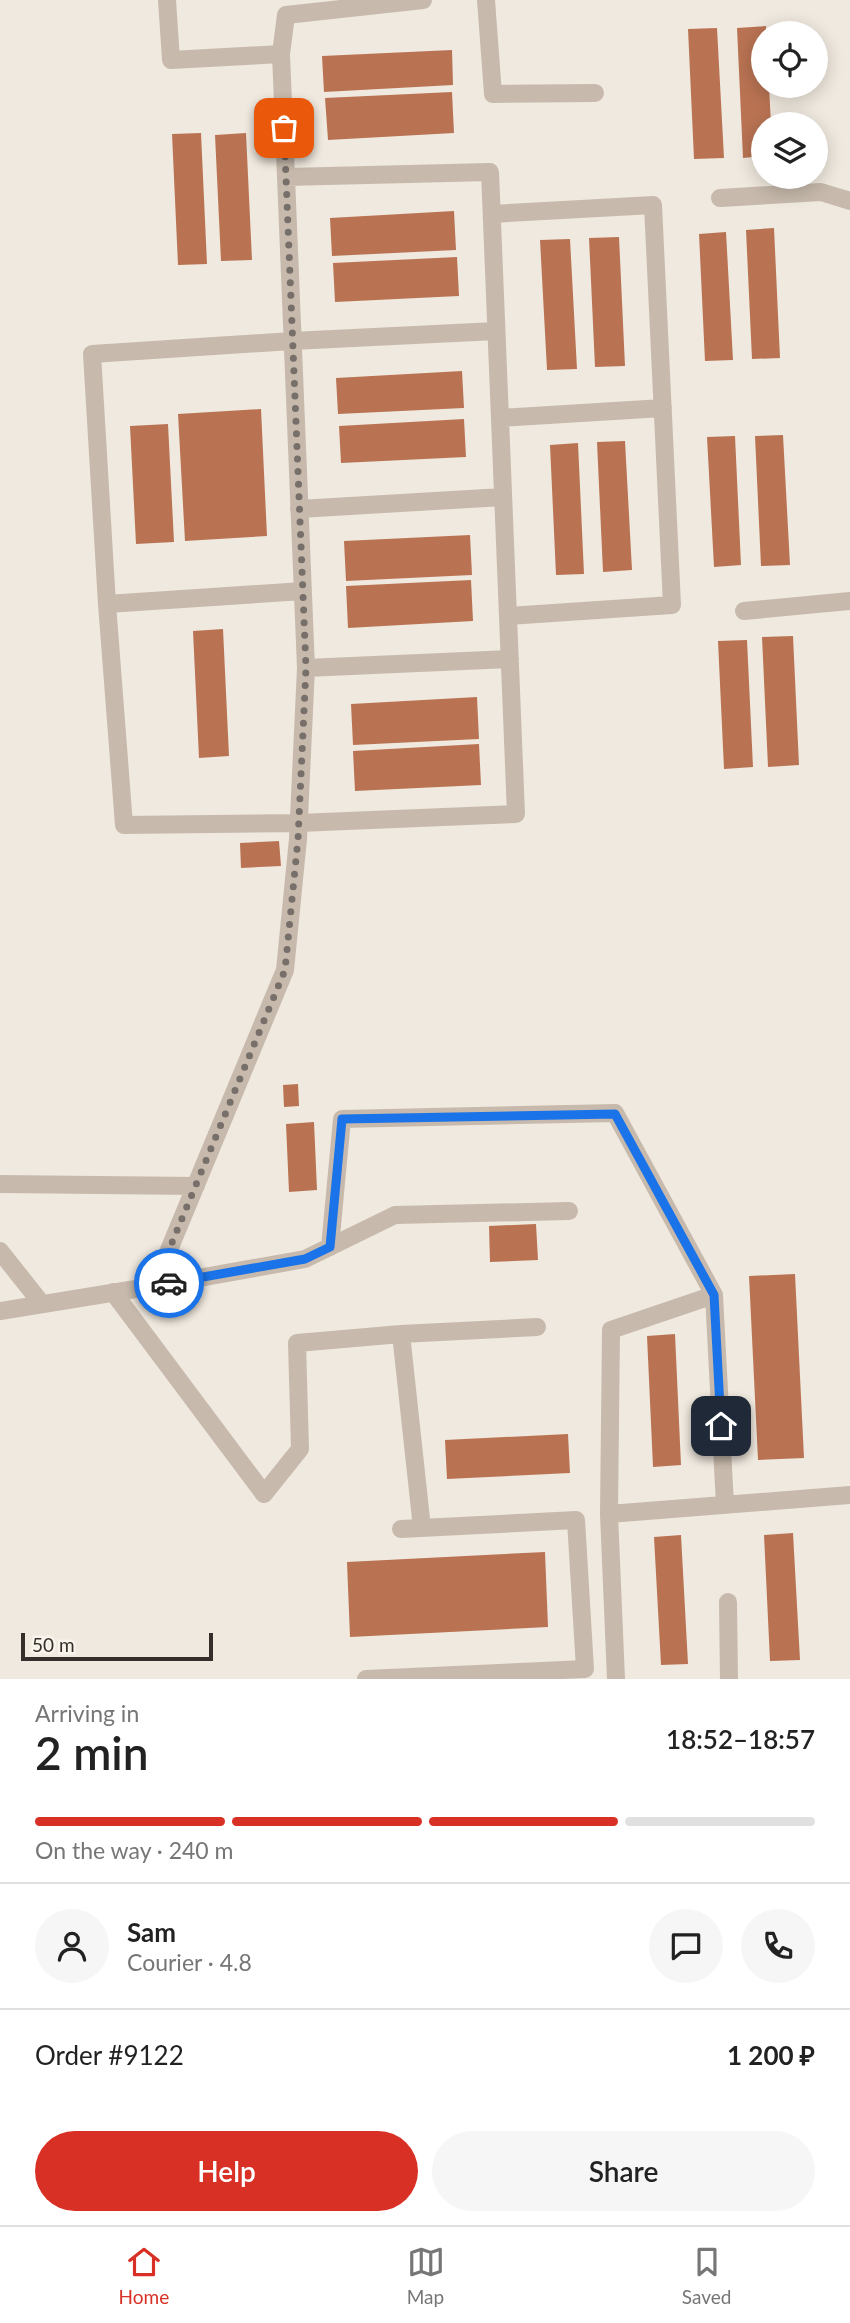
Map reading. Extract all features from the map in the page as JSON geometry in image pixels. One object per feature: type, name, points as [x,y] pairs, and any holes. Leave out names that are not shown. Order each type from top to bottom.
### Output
[{"type":"street","points":[[167,0],[171,60],[281,54]]},
{"type":"street","points":[[154,1286],[285,970],[298,831],[306,668],[281,54],[286,15],[422,0]]},
{"type":"street","points":[[486,0],[493,94],[595,93]]},
{"type":"street","points":[[286,177],[490,172],[516,814],[298,831],[124,825],[92,354],[496,331]]},
{"type":"street","points":[[720,198],[821,192],[850,201]]},
{"type":"street","points":[[492,214],[653,205],[672,606],[508,616]]},
{"type":"street","points":[[500,418],[663,408]]},
{"type":"street","points":[[299,509],[503,497]]},
{"type":"street","points":[[107,604],[303,591]]},
{"type":"street","points":[[744,611],[850,601]]},
{"type":"street","points":[[306,668],[510,659]]},
{"type":"street","points":[[330,1247],[342,1119],[615,1114],[714,1295],[725,1505]]},
{"type":"street","points":[[0,1184],[196,1186]]},
{"type":"street","points":[[0,1311],[305,1259],[395,1215],[569,1211]]},
{"type":"street","points":[[0,1251],[42,1304]]},
{"type":"street","points":[[113,1292],[264,1494],[300,1449],[297,1343],[537,1327]]},
{"type":"street","points":[[616,1679],[609,1514],[611,1330],[714,1295]]},
{"type":"street","points":[[401,1334],[422,1528]]},
{"type":"street","points":[[609,1514],[850,1495]]},
{"type":"street","points":[[366,1679],[510,1676],[585,1669],[576,1520],[401,1529]]},
{"type":"street","points":[[728,1602],[729,1679]]},
{"type":"building","points":[[751,27],[751,98],[770,98],[770,112],[751,112],[751,157],[743,158],[737,28]]},
{"type":"building","points":[[717,28],[724,158],[694,159],[688,29]]},
{"type":"building","points":[[452,50],[453,85],[324,92],[322,56]]},
{"type":"building","points":[[452,92],[454,133],[328,140],[325,98]]},
{"type":"building","points":[[201,133],[207,264],[178,265],[172,134]]},
{"type":"building","points":[[246,133],[252,260],[221,261],[215,135]]},
{"type":"building","points":[[454,211],[456,250],[332,256],[330,218]]},
{"type":"building","points":[[774,228],[780,358],[752,359],[746,230]]},
{"type":"building","points":[[726,232],[733,360],[705,361],[699,234]]},
{"type":"building","points":[[619,237],[625,366],[595,367],[589,238]]},
{"type":"building","points":[[570,239],[577,369],[547,370],[540,240]]},
{"type":"building","points":[[457,257],[459,296],[335,302],[333,263]]},
{"type":"building","points":[[462,371],[464,408],[338,414],[336,378]]},
{"type":"building","points":[[261,409],[267,536],[185,541],[178,414]]},
{"type":"building","points":[[464,419],[466,457],[341,463],[339,426]]},
{"type":"building","points":[[168,424],[174,542],[136,544],[130,426]]},
{"type":"building","points":[[783,435],[790,565],[761,566],[755,436]]},
{"type":"building","points":[[735,436],[741,565],[714,567],[707,437]]},
{"type":"building","points":[[625,441],[632,570],[603,572],[597,442]]},
{"type":"building","points":[[578,443],[584,574],[556,575],[550,445]]},
{"type":"building","points":[[470,535],[472,575],[346,581],[344,541]]},
{"type":"building","points":[[471,580],[473,621],[348,628],[346,586]]},
{"type":"building","points":[[223,629],[229,756],[199,758],[193,631]]},
{"type":"building","points":[[793,636],[799,765],[768,767],[762,637]]},
{"type":"building","points":[[747,640],[753,767],[724,769],[718,641]]},
{"type":"building","points":[[477,697],[479,739],[353,745],[351,704]]},
{"type":"building","points":[[479,744],[481,785],[355,791],[353,751]]},
{"type":"building","points":[[279,841],[281,866],[241,868],[240,843]]},
{"type":"building","points":[[298,1084],[299,1106],[284,1107],[283,1085]]},
{"type":"building","points":[[314,1122],[317,1190],[289,1192],[286,1124]]},
{"type":"building","points":[[536,1224],[538,1260],[490,1262],[489,1226]]},
{"type":"building","points":[[795,1274],[804,1458],[758,1460],[749,1276]]},
{"type":"building","points":[[675,1334],[681,1465],[653,1467],[647,1336]]},
{"type":"building","points":[[568,1434],[570,1473],[447,1479],[445,1440]]},
{"type":"building","points":[[793,1533],[800,1660],[770,1661],[764,1535]]},
{"type":"building","points":[[681,1535],[688,1664],[661,1665],[654,1537]]},
{"type":"building","points":[[545,1552],[548,1627],[350,1637],[347,1562]]},
{"type":"way so far","points":[[169,1283],[154,1286],[285,970],[298,839],[306,668],[284,128]]},
{"type":"route","points":[[169,1283],[305,1259],[330,1247],[342,1119],[615,1114],[714,1295],[721,1426]]}]
